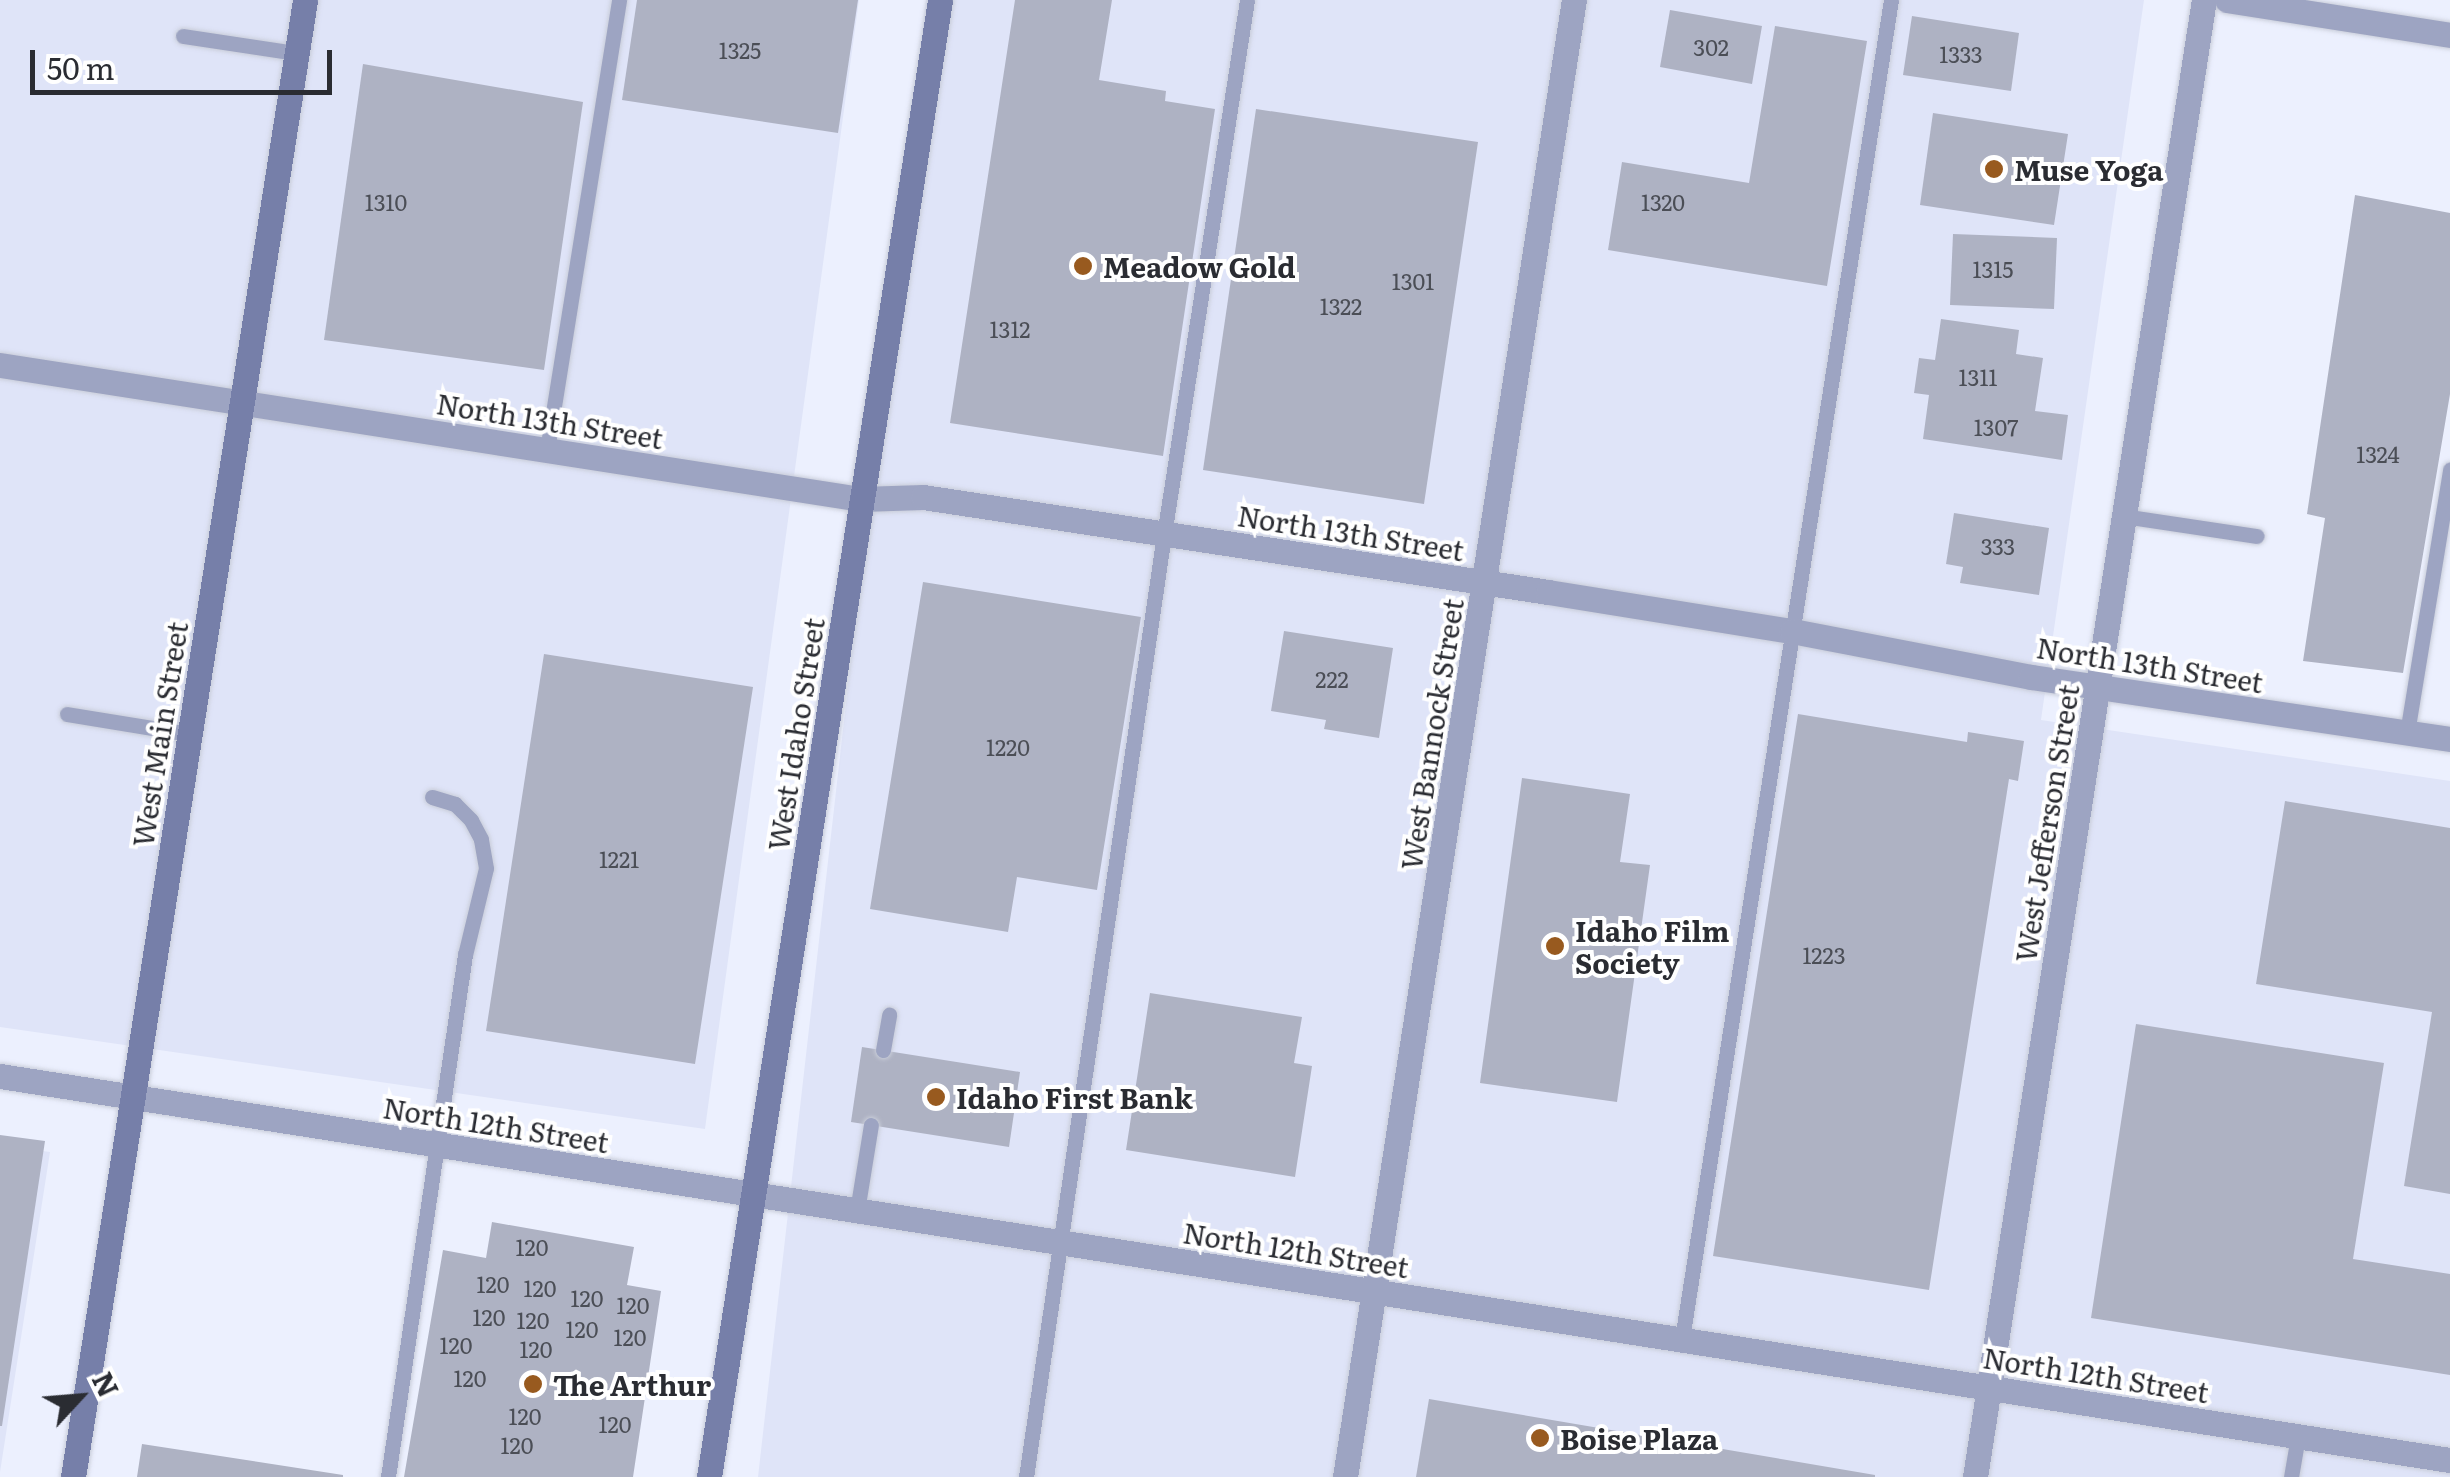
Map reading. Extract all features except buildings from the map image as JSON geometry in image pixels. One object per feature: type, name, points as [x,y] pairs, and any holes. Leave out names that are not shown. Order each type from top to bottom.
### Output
[{"type":"main road","name":"West Main Street","points":[[73,1477],[305,0]]},
{"type":"main road","name":"West Idaho Street","points":[[709,1477],[940,0]]},
{"type":"street","name":"West Bannock Street","points":[[1346,1477],[1574,0]]},
{"type":"street","name":"West Jefferson Street","points":[[1975,1477],[2204,0]]},
{"type":"street","points":[[2227,0],[2450,34]]},
{"type":"street","name":"North 13th Street","points":[[0,365],[862,500],[923,497],[1792,631],[2031,678],[2450,739]]},
{"type":"street","name":"North 12th Street","points":[[0,1076],[2450,1460]]},
{"type":"lane","points":[[546,450],[619,0]]},
{"type":"lane","points":[[1026,1477],[1064,1242],[1164,534],[1247,0]]},
{"type":"lane","points":[[1682,1340],[1891,0]]},
{"type":"lane","points":[[183,36],[296,54]]},
{"type":"lane","points":[[2407,732],[2450,469]]},
{"type":"lane","points":[[2123,516],[2256,536]]},
{"type":"lane","points":[[67,714],[189,734]]},
{"type":"lane","points":[[388,1477],[465,955],[486,868],[482,840],[471,820],[455,804],[432,796]]},
{"type":"lane","points":[[884,1050],[889,1015]]},
{"type":"lane","points":[[858,1210],[871,1126]]},
{"type":"lane","points":[[2291,1477],[2298,1436]]},
{"type":"shaded area","points":[[0,0],[859,0],[705,1129],[0,1027]]},
{"type":"shaded area","points":[[926,0],[2144,0],[2041,720],[2450,781],[2450,1477],[758,1477]]},
{"type":"shaded area","points":[[0,1145],[50,1152],[0,1472]]},
{"type":"place","name":"Muse Yoga","points":[[1994,169]]},
{"type":"place","name":"Meadow Gold","points":[[1083,266]]},
{"type":"place","name":"Idaho Film Society","points":[[1555,946]]},
{"type":"place","name":"Idaho First Bank","points":[[936,1097]]},
{"type":"place","name":"The Arthur","points":[[533,1384]]},
{"type":"place","name":"Boise Plaza","points":[[1540,1438]]}]
